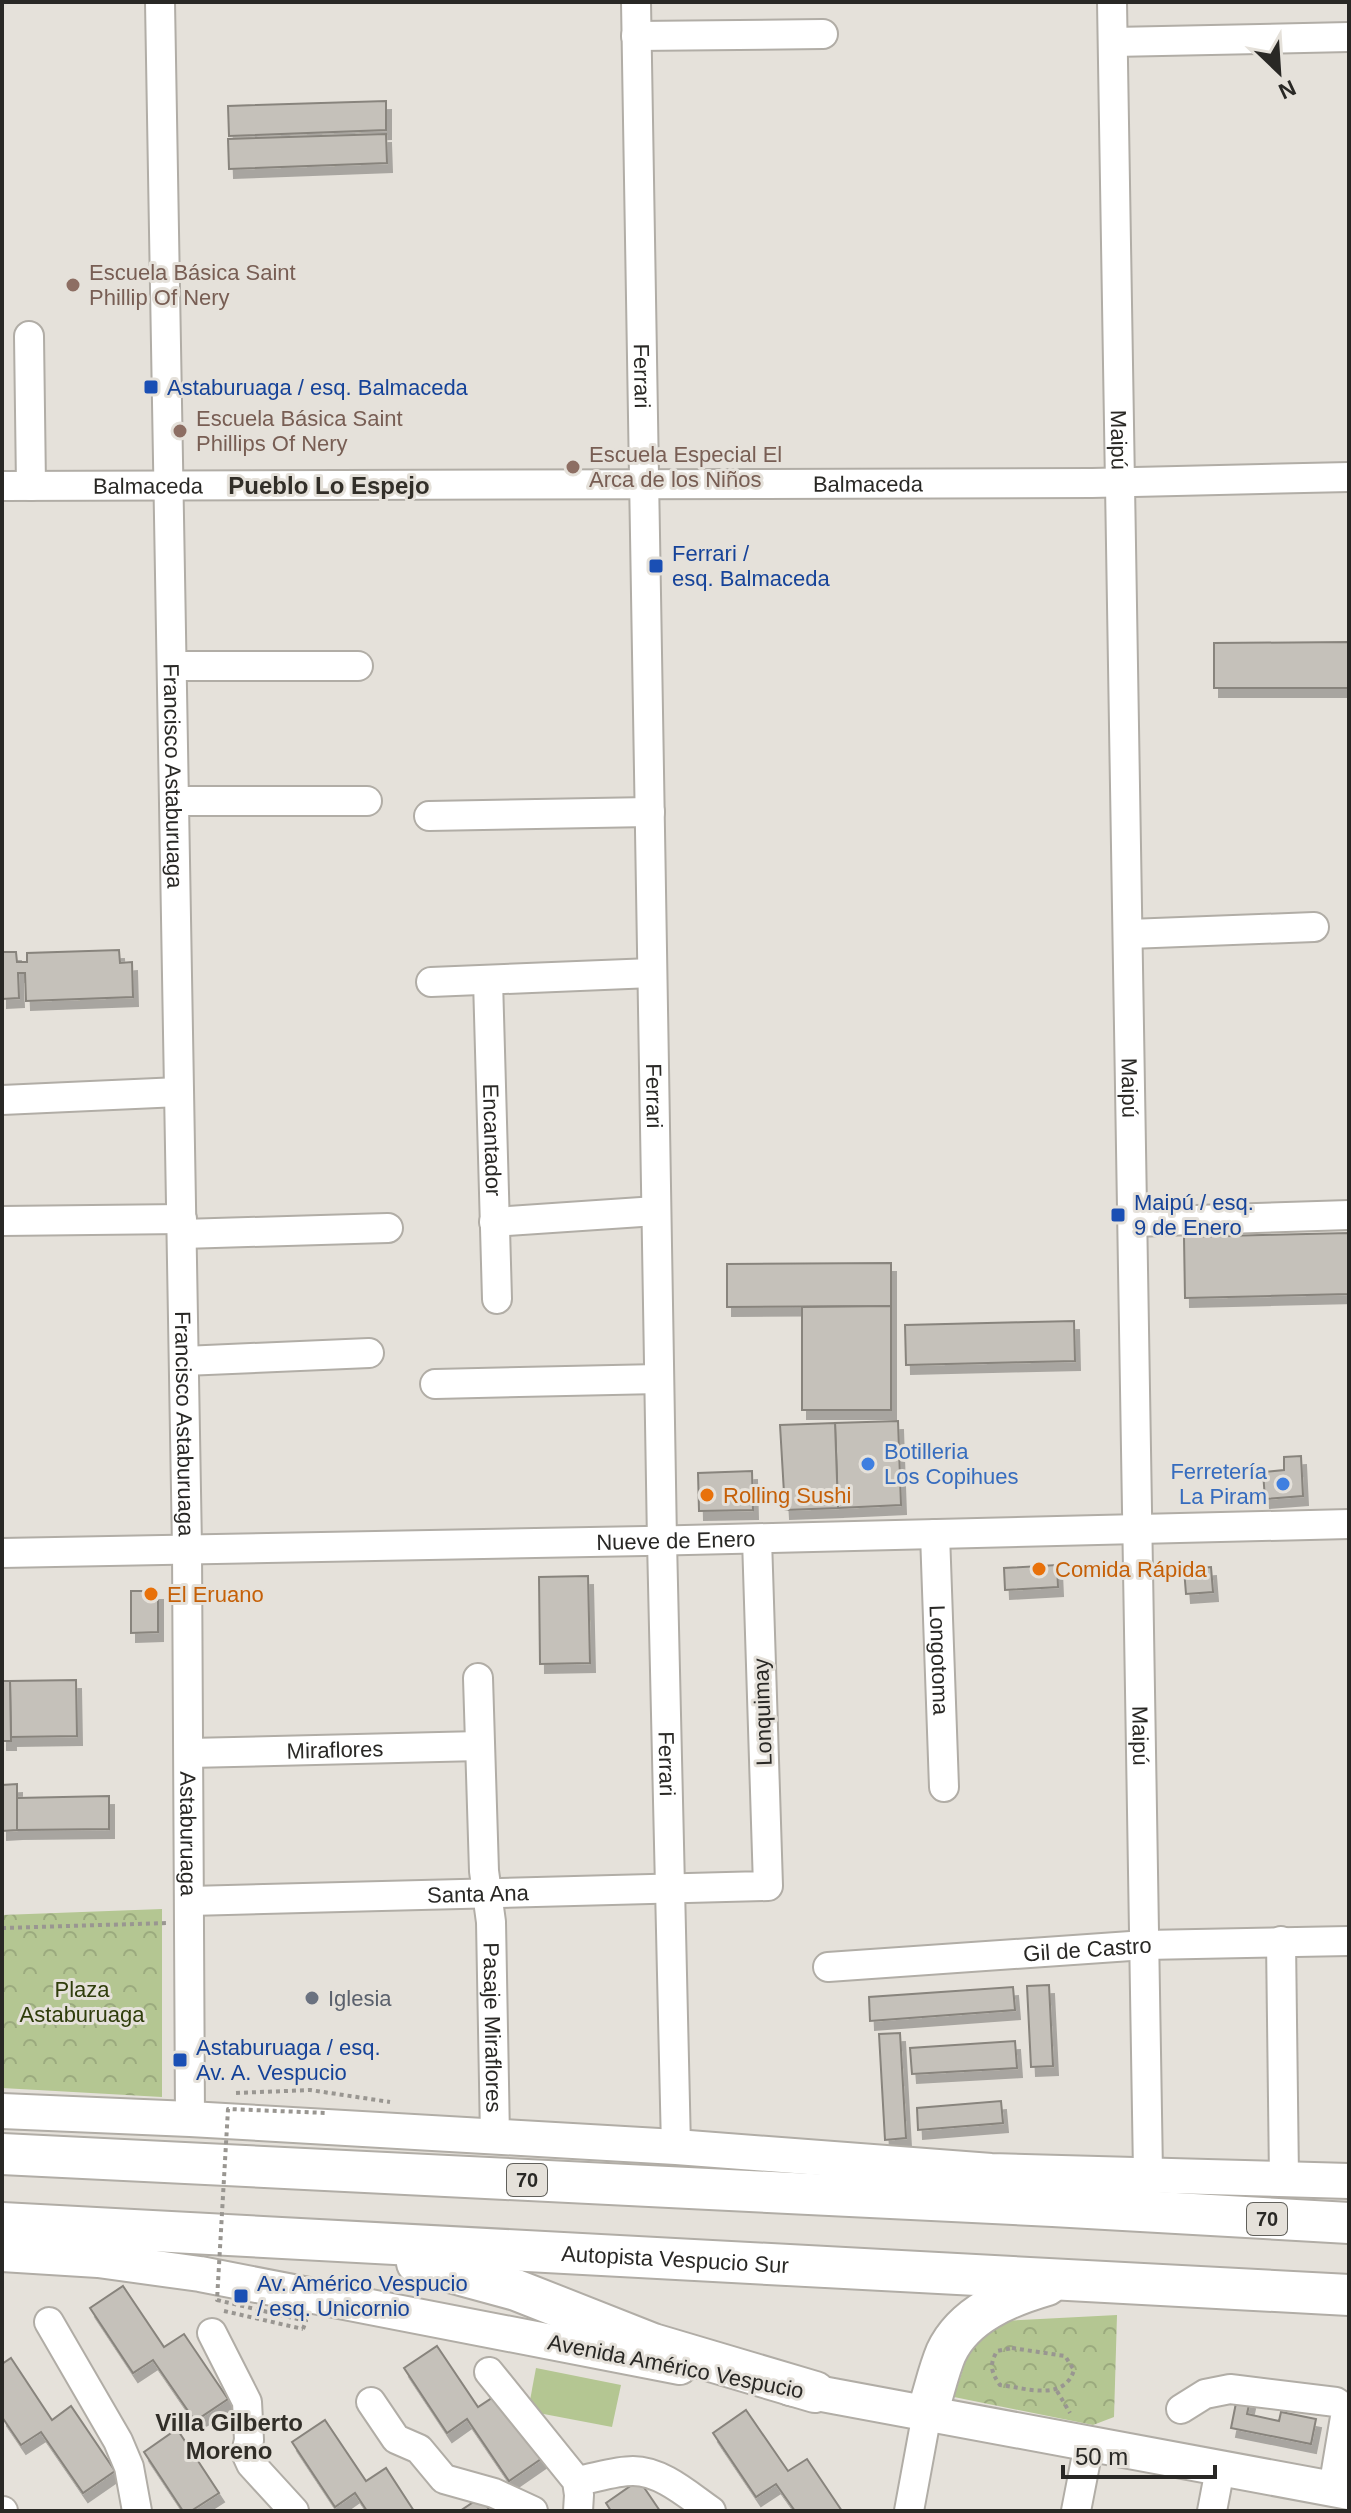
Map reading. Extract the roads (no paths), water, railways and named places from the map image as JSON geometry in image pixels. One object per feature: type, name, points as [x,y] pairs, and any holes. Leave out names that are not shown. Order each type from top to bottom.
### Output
[{"type":"highway","name":"70","points":[[2,2154],[1349,2223]]},
{"type":"highway","name":"Autopista Vespucio Sur","points":[[2,2223],[1349,2295]]},
{"type":"highway","points":[[316,2239],[491,2282],[653,2344],[815,2392]]},
{"type":"highway","points":[[927,2413],[946,2353],[974,2318],[1005,2300],[1064,2280]]},
{"type":"main road","points":[[2,2111],[676,2147],[991,2171],[1349,2181]]},
{"type":"main road","name":"Avenida Américo Vespucio","points":[[2,2254],[110,2261],[200,2274],[1341,2490]]},
{"type":"street","name":"Francisco Astaburuaga","points":[[160,2],[187,1548]]},
{"type":"street","name":"Ferrari","points":[[636,2],[668,1890],[676,2147]]},
{"type":"street","name":"Maipú","points":[[1112,2],[1148,2173]]},
{"type":"street","points":[[636,36],[823,34]]},
{"type":"street","points":[[1113,42],[1349,37]]},
{"type":"street","points":[[29,336],[31,486]]},
{"type":"street","name":"Balmaceda","points":[[2,486],[1120,482],[1349,477]]},
{"type":"street","points":[[172,666],[358,666]]},
{"type":"street","points":[[174,801],[367,801]]},
{"type":"street","points":[[429,816],[650,812]]},
{"type":"street","points":[[1129,934],[1314,927]]},
{"type":"street","points":[[431,982],[652,973]]},
{"type":"street","name":"Encantador","points":[[488,980],[497,1299]]},
{"type":"street","points":[[2,1100],[179,1092]]},
{"type":"street","points":[[494,1222],[656,1211]]},
{"type":"street","points":[[1134,1222],[1349,1215]]},
{"type":"street","points":[[2,1221],[182,1227],[388,1228]]},
{"type":"street","points":[[184,1361],[369,1353]]},
{"type":"street","points":[[435,1384],[659,1379]]},
{"type":"street","name":"Nueve de Enero","points":[[2,1553],[1349,1524]]},
{"type":"street","name":"Longotoma","points":[[935,1534],[944,1787]]},
{"type":"street","name":"Lonquimay","points":[[757,1539],[768,1886]]},
{"type":"street","name":"Astaburuaga","points":[[187,1548],[190,2119]]},
{"type":"street","name":"Pasaje Miraflores","points":[[478,1678],[487,1895],[491,1922],[495,2137]]},
{"type":"street","name":"Miraflores","points":[[189,1753],[480,1746]]},
{"type":"street","name":"Santa Ana","points":[[190,1912],[487,1895],[768,1886]]},
{"type":"street","points":[[1281,1941],[1284,2178]]},
{"type":"street","name":"Gil de Castro","points":[[828,1967],[1145,1945],[1349,1941]]},
{"type":"street","points":[[212,2321],[247,2402],[249,2440],[246,2453],[251,2464],[294,2511]]},
{"type":"street","points":[[49,2322],[118,2441],[129,2467],[137,2511]]},
{"type":"street","points":[[489,2372],[577,2481],[578,2511]]},
{"type":"street","points":[[1181,2409],[1205,2394],[1230,2389],[1336,2402],[1344,2408],[1345,2417],[1341,2490]]},
{"type":"street","points":[[371,2402],[396,2439],[419,2449],[444,2479],[494,2493],[533,2511]]},
{"type":"street","points":[[909,2511],[927,2413]]},
{"type":"street","points":[[1076,2511],[1089,2444]]},
{"type":"street","points":[[1212,2511],[1220,2469]]},
{"type":"street","points":[[577,2481],[632,2471],[644,2472],[662,2478],[711,2511]]},
{"type":"place","name":"Escuela Básica Saint Phillip Of Nery","points":[[73,285]]},
{"type":"place","name":"Astaburuaga / esq. Balmaceda","points":[[151,387]]},
{"type":"place","name":"Escuela Básica Saint Phillips Of Nery","points":[[180,431]]},
{"type":"place","name":"Escuela Especial El Arca de los Niños","points":[[573,467]]},
{"type":"place","name":"Ferrari / esq. Balmaceda","points":[[656,566]]},
{"type":"place","name":"Maipú / esq. 9 de Enero","points":[[1118,1215]]},
{"type":"place","name":"Botilleria Los Copihues","points":[[868,1464]]},
{"type":"place","name":"Ferretería La Piram","points":[[1283,1484]]},
{"type":"place","name":"Rolling Sushi","points":[[707,1495]]},
{"type":"place","name":"Comida Rápida","points":[[1039,1569]]},
{"type":"place","name":"El Eruano","points":[[151,1594]]},
{"type":"place","name":"Iglesia","points":[[312,1998]]},
{"type":"place","name":"Astaburuaga / esq. Av. A. Vespucio","points":[[180,2060]]},
{"type":"place","name":"Av. Américo Vespucio / esq. Unicornio","points":[[241,2296]]},
{"type":"district","name":"Pueblo Lo Espejo","points":[[329,486]]},
{"type":"district","name":"Villa Gilberto Moreno","points":[[229,2437]]},
{"type":"park label","name":"Plaza Astaburuaga","points":[[82,2002]]}]
